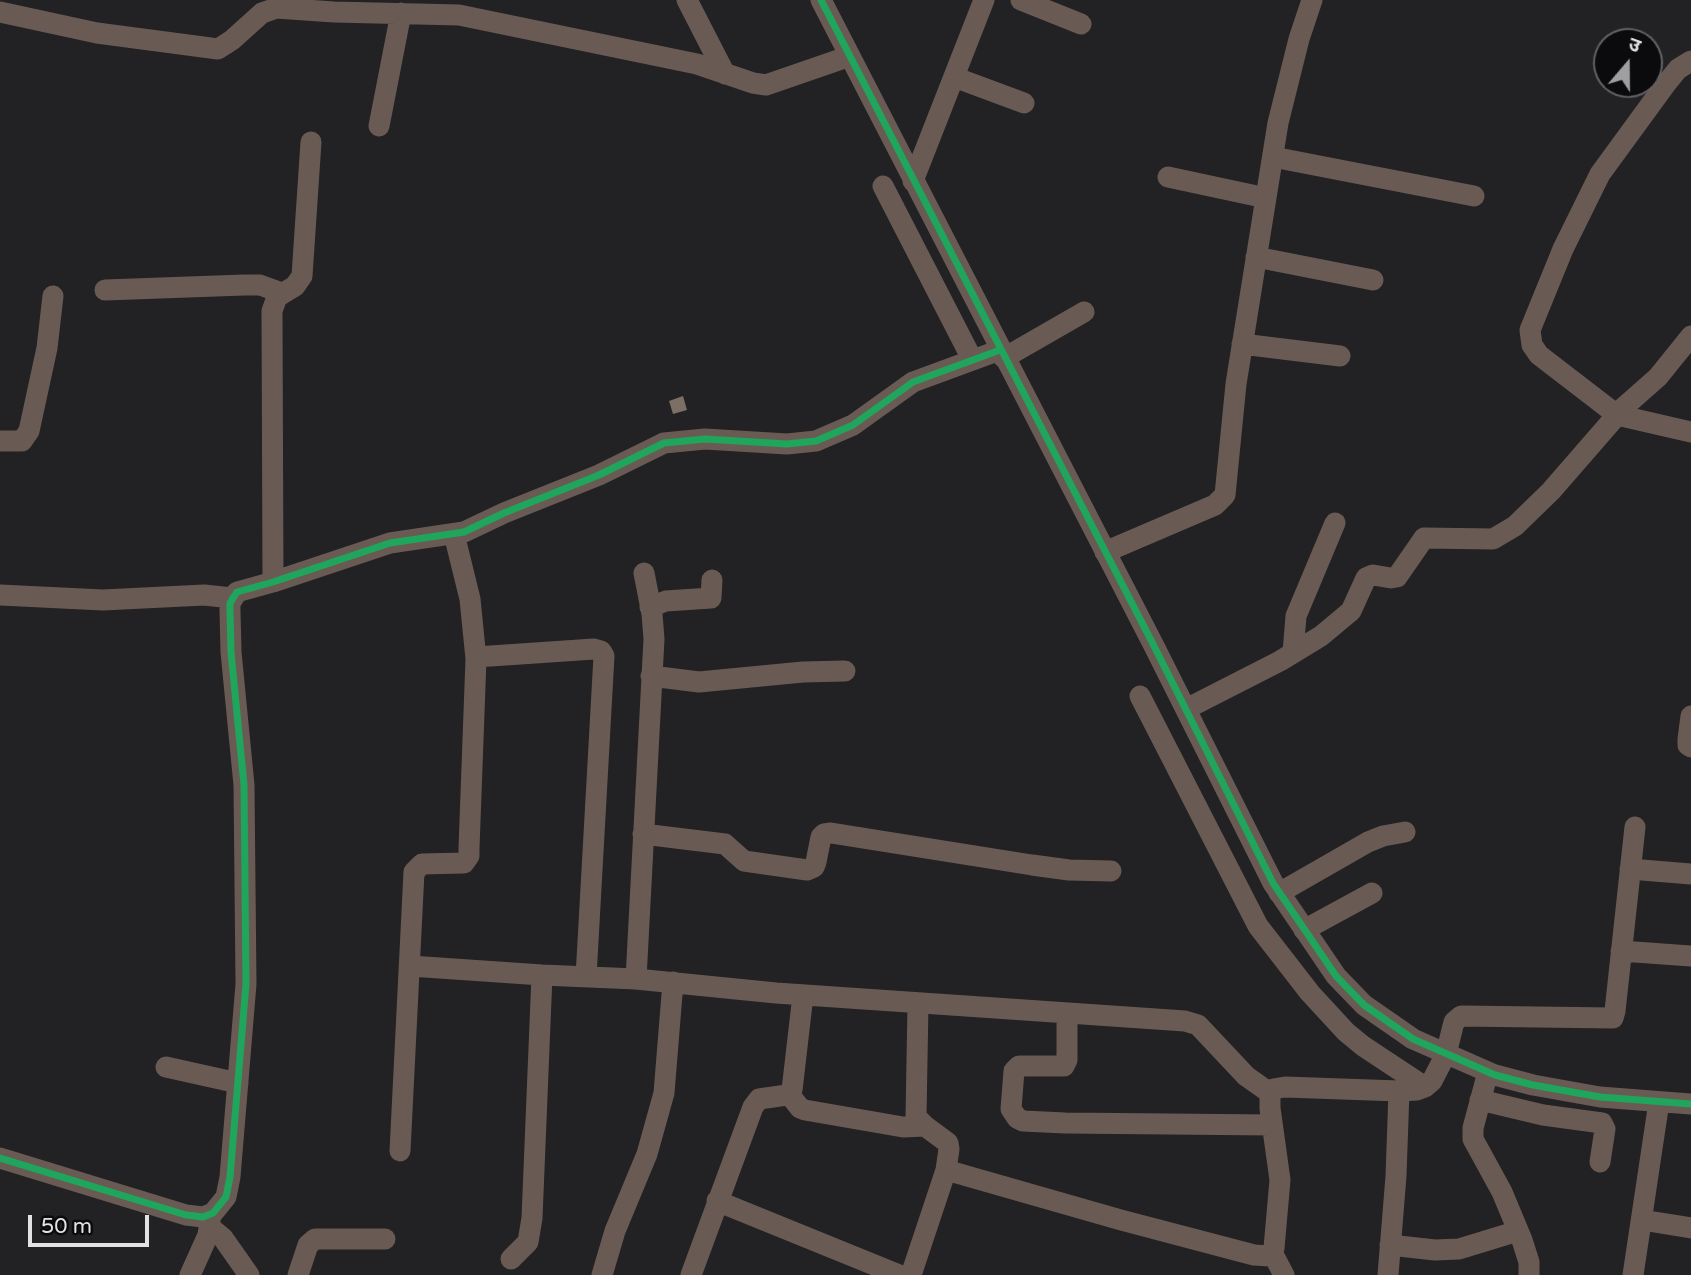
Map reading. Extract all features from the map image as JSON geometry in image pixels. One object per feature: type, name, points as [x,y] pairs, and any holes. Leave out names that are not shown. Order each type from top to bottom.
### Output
[{"type":"street","points":[[687,0],[725,74]]},
{"type":"street","points":[[821,0],[837,60],[913,181],[1279,893],[1336,976],[1364,1005],[1413,1039],[1437,1070]]},
{"type":"street","points":[[913,181],[984,0]]},
{"type":"street","points":[[1021,0],[1081,24]]},
{"type":"street","points":[[1105,552],[1215,505],[1225,495],[1242,344],[1278,123],[1312,0]]},
{"type":"street","points":[[15,10],[97,33],[218,49],[232,40],[261,6],[470,8],[766,85],[837,60]]},
{"type":"street","points":[[379,126],[415,9]]},
{"type":"street","points":[[1691,61],[1678,69],[1665,85],[1600,174],[1563,248],[1530,330],[1532,345],[1539,355],[1617,415],[1691,432]]},
{"type":"street","points":[[954,77],[1024,103]]},
{"type":"street","points":[[273,582],[272,311],[277,297],[295,286],[302,276],[311,142]]},
{"type":"street","points":[[1273,157],[1474,196]]},
{"type":"street","points":[[1168,177],[1266,198]]},
{"type":"street","points":[[883,186],[972,359]]},
{"type":"street","points":[[1256,257],[1373,280]]},
{"type":"street","points":[[105,290],[260,285],[282,293]]},
{"type":"street","points":[[0,441],[22,441],[29,431],[47,348],[53,296]]},
{"type":"street","points":[[190,1275],[211,1221],[222,1205],[229,1185],[246,984],[244,806],[241,741],[231,652],[230,603],[237,592],[390,543],[473,529],[504,513],[599,475],[664,443],[705,439],[787,444],[816,441],[853,425],[913,382],[972,359],[1002,354],[1084,312]]},
{"type":"street","points":[[1186,709],[1233,687],[1293,653],[1349,615],[1369,576],[1397,577],[1424,538],[1493,538],[1515,526],[1551,491],[1617,415],[1658,377],[1691,336]]},
{"type":"street","points":[[1242,344],[1340,356]]},
{"type":"street","points":[[1293,653],[1296,616],[1335,523]]},
{"type":"street","points":[[400,1151],[414,872],[422,864],[464,863],[469,856],[476,657],[470,599],[454,534]]},
{"type":"street","points":[[636,979],[654,639],[644,573]]},
{"type":"street","points":[[650,607],[666,601],[711,598],[712,580]]},
{"type":"street","points":[[0,595],[103,600],[204,595],[232,598]]},
{"type":"street","points":[[476,657],[594,649],[601,651],[604,656],[586,977]]},
{"type":"street","points":[[652,676],[699,682],[845,671]]},
{"type":"street","points":[[1140,696],[1258,926],[1310,993],[1346,1032],[1363,1046],[1484,1086],[1543,1115],[1602,1122],[1605,1129],[1600,1162]]},
{"type":"street","points":[[1691,716],[1688,745],[1691,747]]},
{"type":"street","points":[[1270,1093],[1285,1087],[1417,1090],[1437,1070],[1454,1022],[1461,1016],[1613,1018],[1635,827]]},
{"type":"street","points":[[1279,893],[1368,842],[1405,832]]},
{"type":"street","points":[[643,834],[725,844],[744,862],[807,870],[814,867],[821,837],[831,833],[1032,865],[1069,870],[1111,871]]},
{"type":"street","points":[[1630,869],[1691,874]]},
{"type":"street","points":[[1304,930],[1372,893]]},
{"type":"street","points":[[1621,951],[1691,956]]},
{"type":"street","points":[[410,966],[636,979],[918,1004],[1185,1021],[1199,1025],[1246,1076],[1270,1093]]},
{"type":"street","points":[[511,1259],[528,1242],[532,1218],[542,975]]},
{"type":"street","points":[[602,1275],[615,1231],[647,1154],[661,1103],[667,1069],[673,982]]},
{"type":"street","points":[[789,1094],[792,1090],[803,995]]},
{"type":"street","points":[[911,1275],[946,1170],[949,1149],[948,1143],[916,1116],[918,1004]]},
{"type":"street","points":[[1067,1014],[1066,1065],[1060,1068],[1019,1066],[1014,1071],[1012,1109],[1017,1118],[1023,1121],[1065,1123],[1272,1125]]},
{"type":"street","points":[[166,1068],[238,1083]]},
{"type":"street","points":[[1484,1086],[1533,1085],[1658,1110],[1691,1104]]},
{"type":"street","points":[[1484,1086],[1473,1128],[1473,1139],[1502,1192],[1529,1262],[1529,1275]]},
{"type":"street","points":[[1388,1275],[1399,1091]]},
{"type":"street","points":[[1270,1093],[1280,1180],[1273,1254],[1284,1275]]},
{"type":"street","points":[[789,1094],[800,1108],[805,1110],[903,1127],[925,1126]]},
{"type":"street","points":[[691,1275],[755,1102],[766,1097],[789,1094]]},
{"type":"street","points":[[1633,1275],[1658,1110]]},
{"type":"street","points":[[0,1158],[186,1215],[203,1217],[211,1221],[249,1275]]},
{"type":"street","points":[[946,1170],[1254,1255],[1264,1257],[1273,1254]]},
{"type":"street","points":[[718,1201],[874,1270],[899,1275]]},
{"type":"street","points":[[1642,1220],[1691,1228]]},
{"type":"street","points":[[1390,1245],[1435,1250],[1459,1249],[1518,1231]]},
{"type":"street","points":[[298,1275],[308,1245],[315,1239],[384,1239]]},
{"type":"building","points":[[683,396],[687,410],[673,414],[669,401]]},
{"type":"cycle path","points":[[821,0],[1273,883],[1336,976],[1364,1005],[1413,1039],[1495,1075],[1600,1097],[1691,1104]]},
{"type":"cycle path","points":[[0,1158],[186,1215],[203,1217],[213,1213],[226,1197],[230,1177],[246,984],[244,785],[231,652],[230,611],[230,603],[237,592],[390,543],[464,532],[599,475],[664,443],[705,439],[787,444],[816,441],[853,425],[913,382],[1000,350]]}]
